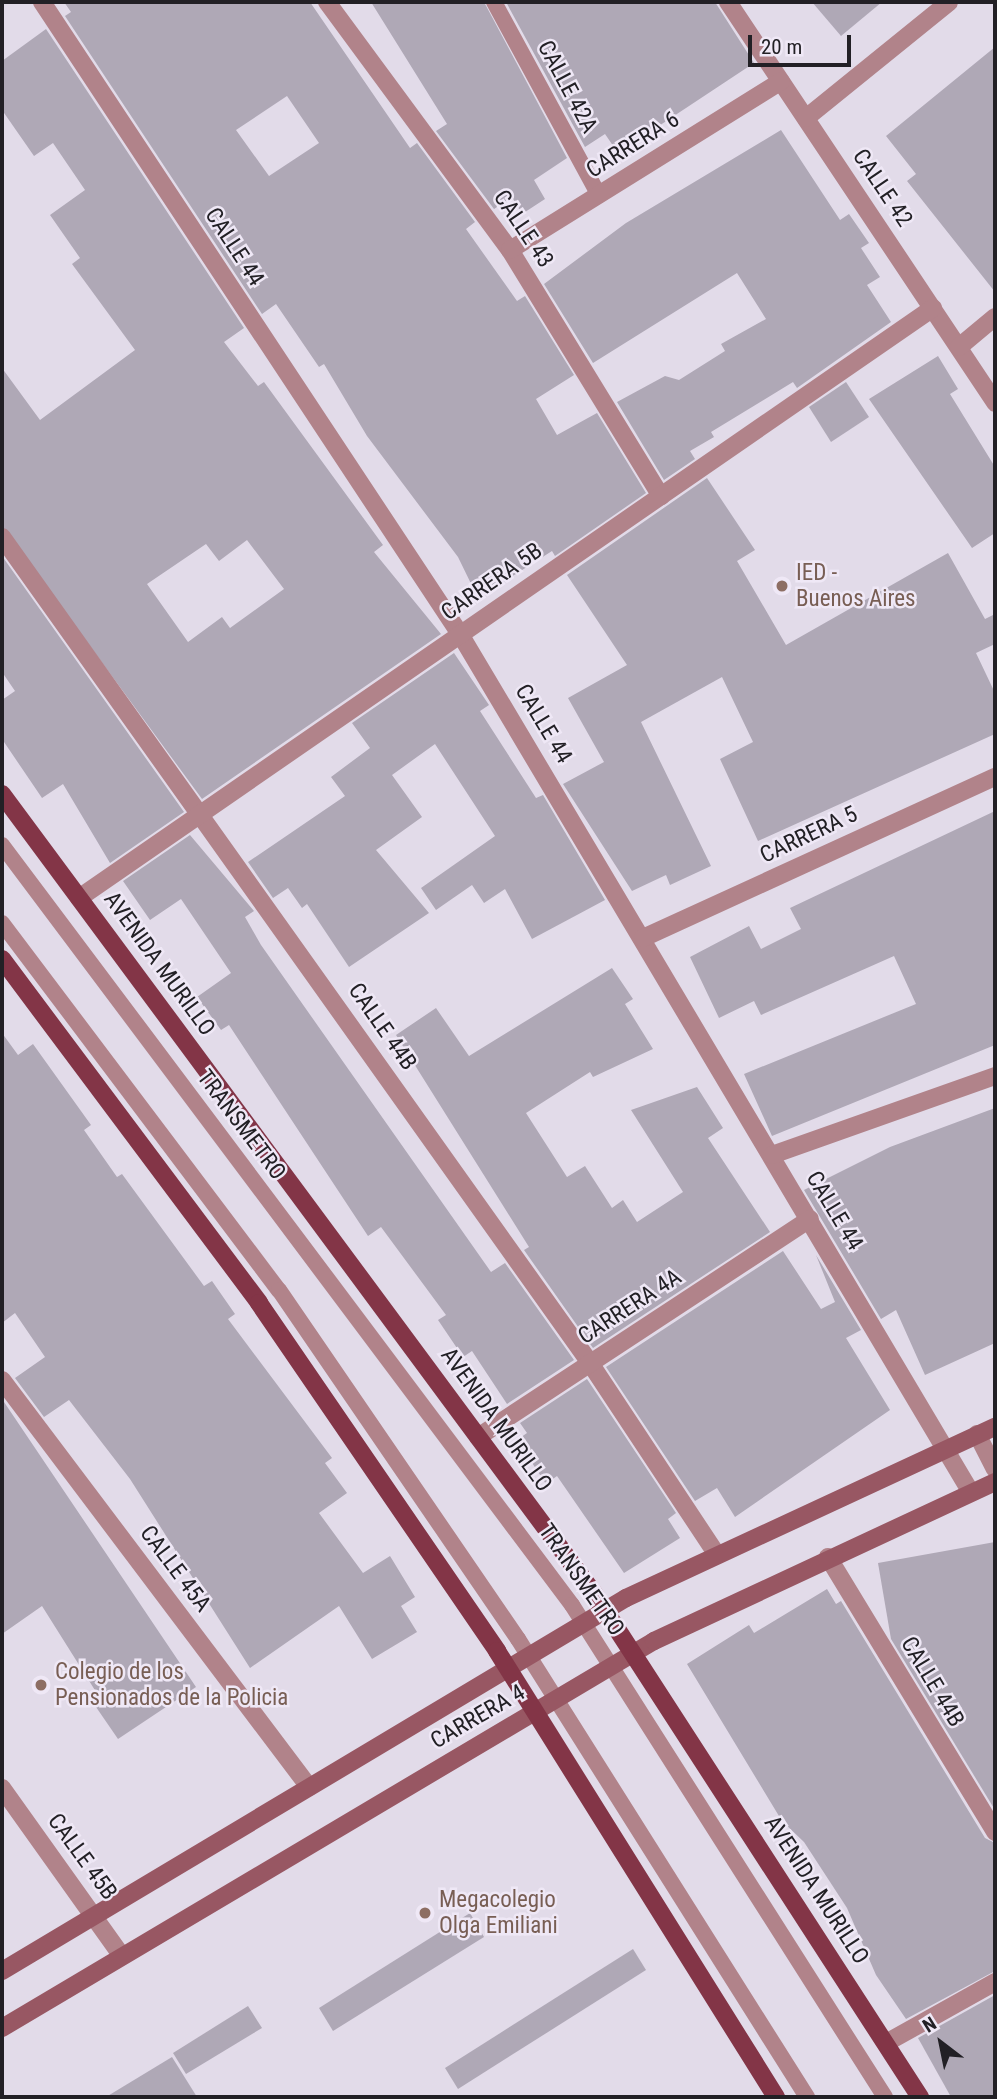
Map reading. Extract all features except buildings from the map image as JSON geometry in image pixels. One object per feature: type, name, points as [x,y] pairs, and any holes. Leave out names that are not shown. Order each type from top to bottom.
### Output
[{"type":"main road","name":"AVENIDA MURILLO","points":[[2,794],[605,1610],[919,2097]]},
{"type":"main road","points":[[4,965],[259,1303],[507,1668],[533,1714],[776,2097]]},
{"type":"street","name":"CALLE 44","points":[[42,2],[460,634],[970,1491]]},
{"type":"street","name":"CALLE 43","points":[[327,2],[510,250],[661,496]]},
{"type":"street","name":"CALLE 42","points":[[728,2],[995,402]]},
{"type":"street","points":[[806,118],[949,2]]},
{"type":"street","name":"CARRERA 6","points":[[510,250],[781,81]]},
{"type":"street","name":"CARRERA 5B","points":[[79,898],[933,307]]},
{"type":"street","points":[[959,347],[995,317]]},
{"type":"street","name":"CALLE 44B","points":[[2,537],[590,1363],[715,1552]]},
{"type":"street","name":"CARRERA 5","points":[[643,938],[995,777]]},
{"type":"street","points":[[772,1155],[995,1076]]},
{"type":"street","name":"CARRERA 4A","points":[[478,1437],[810,1219]]},
{"type":"street","name":"CALLE 45A","points":[[2,1380],[309,1787]]},
{"type":"street","name":"CARRERA 4","points":[[2,1972],[605,1610],[715,1552],[995,1427]]},
{"type":"street","points":[[977,1434],[995,1469]]},
{"type":"street","name":"CARRERA 4","points":[[2,2028],[635,1653],[828,1557],[995,1482]]},
{"type":"street","name":"CALLE 44B","points":[[828,1557],[995,1832]]},
{"type":"street","name":"CALLE 45B","points":[[2,1788],[122,1956]]},
{"type":"street","points":[[886,2043],[995,1982]]},
{"type":"lane","name":"CALLE 42A","points":[[494,2],[599,195]]},
{"type":"lane","name":"TRANSMETRO","points":[[2,845],[584,1623],[885,2097]]},
{"type":"lane","points":[[2,923],[279,1290],[529,1656],[807,2097]]},
{"type":"place","name":"IED - Buenos Aires","points":[[782,586]]},
{"type":"place","name":"Colegio de los Pensionados de la Policia","points":[[41,1685]]},
{"type":"place","name":"Megacolegio Olga Emiliani","points":[[425,1913]]}]
